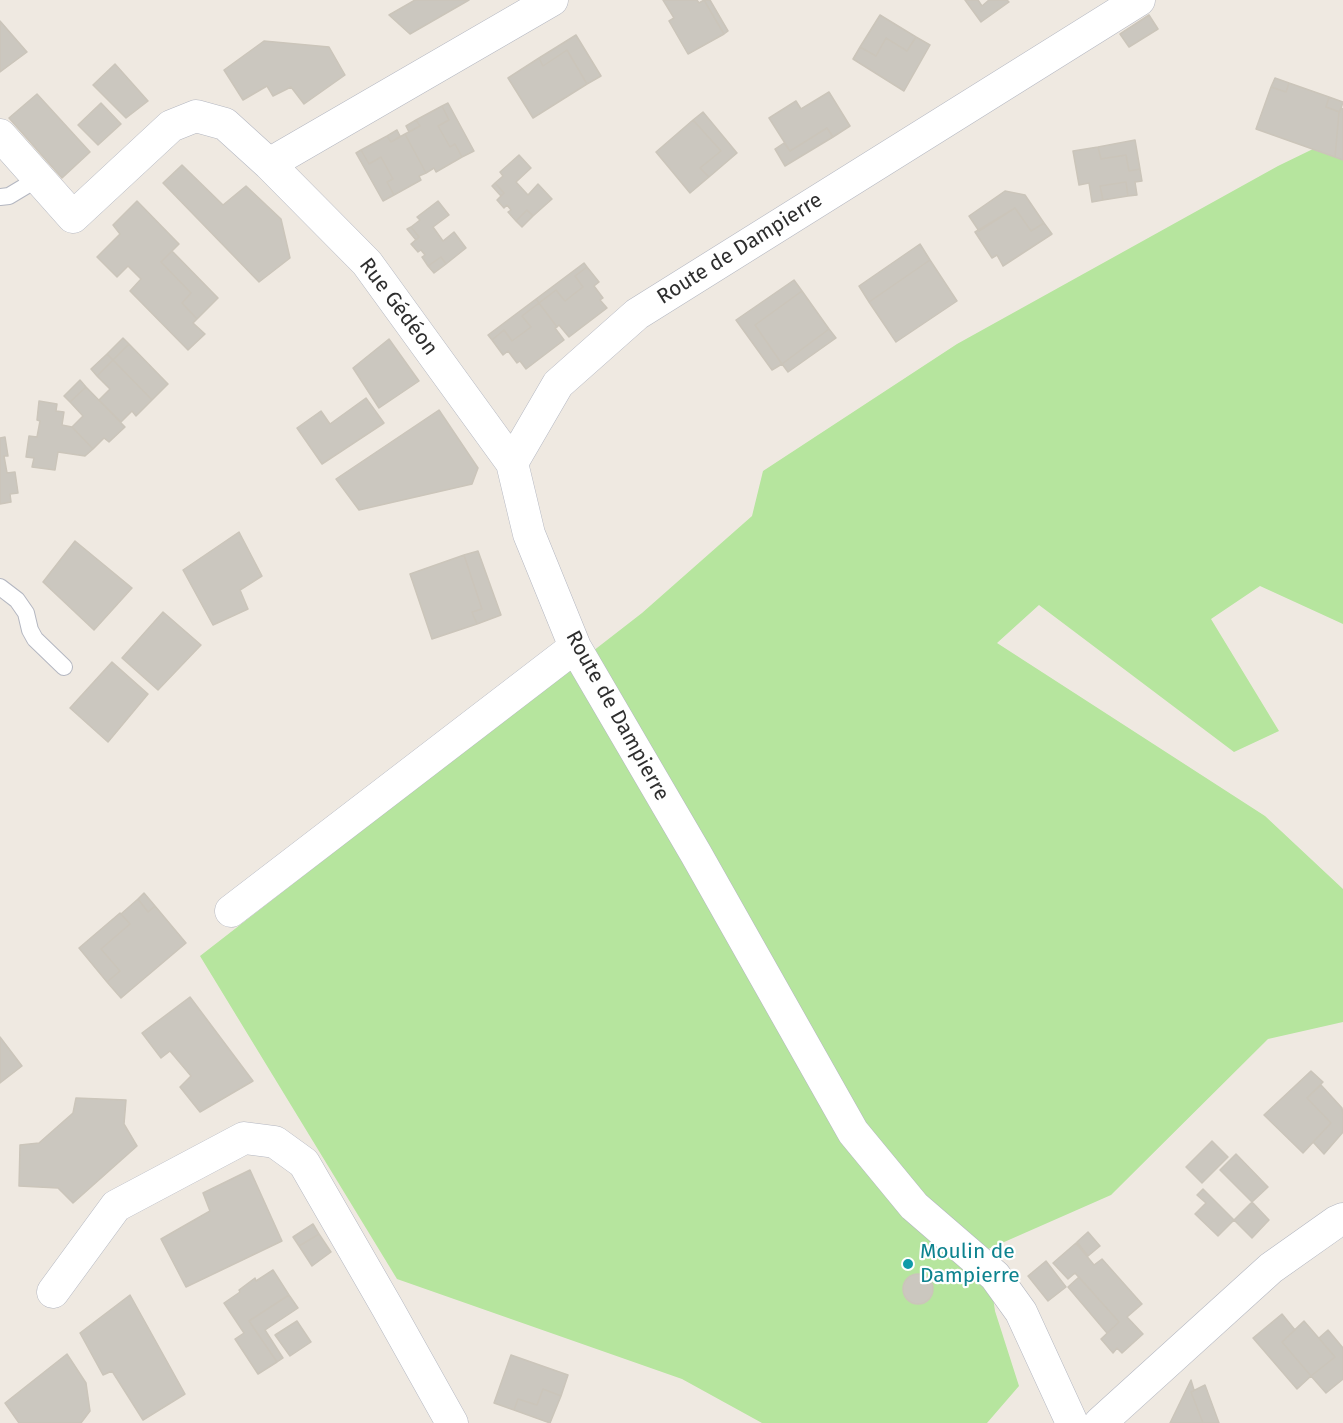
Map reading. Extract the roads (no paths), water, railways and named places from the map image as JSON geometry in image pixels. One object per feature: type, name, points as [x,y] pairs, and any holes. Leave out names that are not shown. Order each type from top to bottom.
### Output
[{"type":"street","points":[[269,164],[552,0]]},
{"type":"street","name":"Route de Dampierre","points":[[1072,1423],[1021,1312],[995,1276],[914,1206],[853,1132],[696,854],[575,647],[529,534],[512,463],[558,384],[637,314],[1139,0]]},
{"type":"street","name":"Rue Gédéon","points":[[0,135],[73,217],[171,126],[196,116],[225,124],[269,164],[367,263],[512,463]]},
{"type":"street","points":[[231,911],[575,647]]},
{"type":"street","points":[[53,1292],[116,1206],[244,1138],[275,1142],[304,1163],[452,1423]]},
{"type":"street","points":[[1100,1423],[1271,1268],[1343,1219]]},
{"type":"lane","points":[[0,197],[9,196],[39,178]]},
{"type":"lane","points":[[0,587],[17,600],[26,613],[35,639],[64,667]]},
{"type":"place","name":"Moulin de Dampierre","points":[[908,1264]]}]
